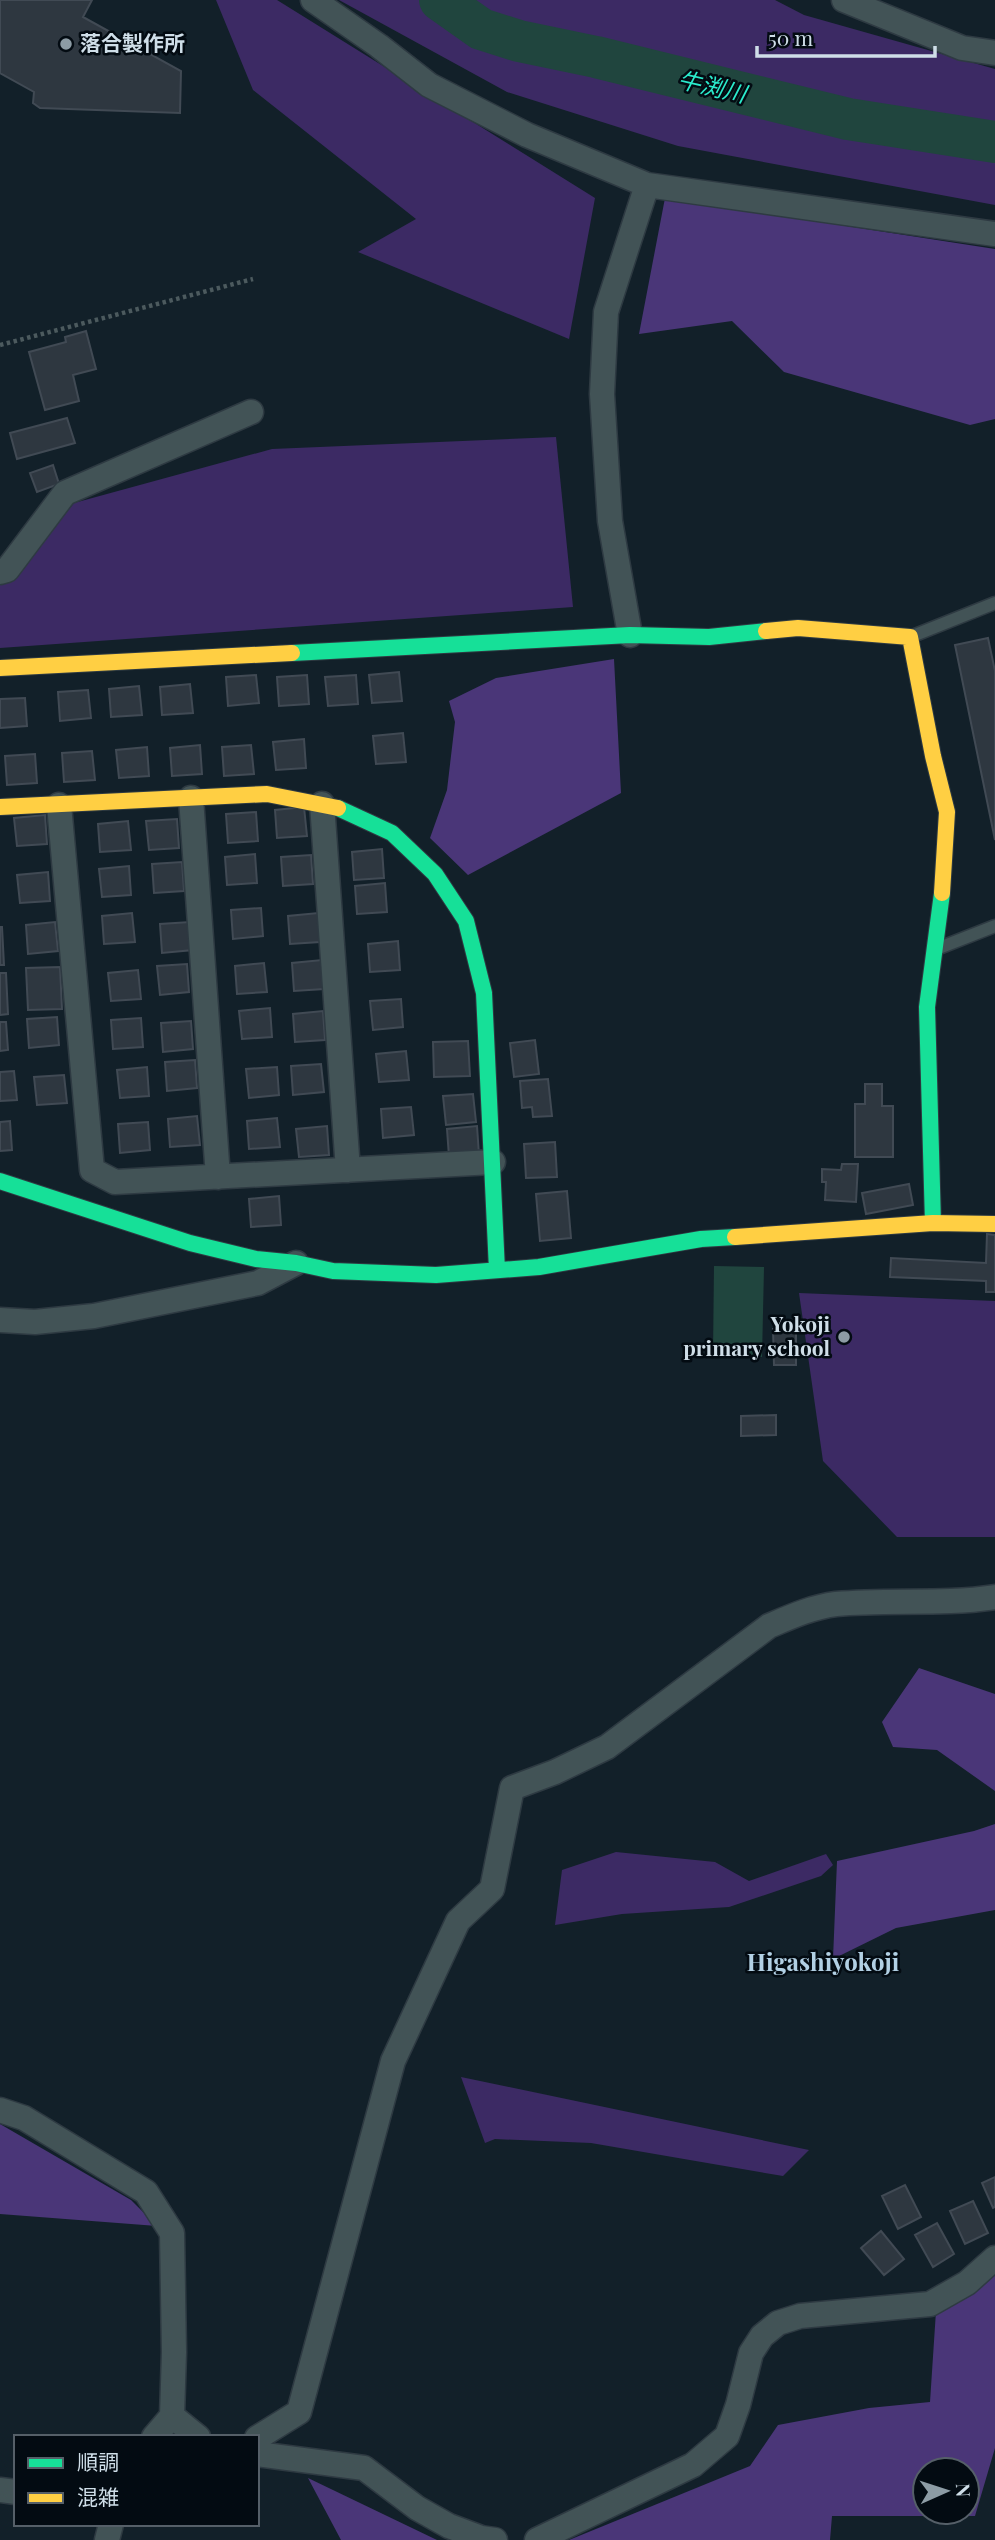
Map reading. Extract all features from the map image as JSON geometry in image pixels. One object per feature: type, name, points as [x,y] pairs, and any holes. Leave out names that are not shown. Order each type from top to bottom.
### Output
[{"type":"street","points":[[313,0],[429,85],[527,135],[647,185],[995,234]]},
{"type":"street","points":[[844,0],[962,48],[995,53]]},
{"type":"street","points":[[630,635],[610,521],[602,394],[606,312],[647,185]]},
{"type":"street","points":[[0,572],[7,570],[65,493],[251,412]]},
{"type":"street","points":[[0,668],[630,635],[709,636],[798,628],[910,637],[933,757],[947,811],[940,917],[926,1007],[933,1223]]},
{"type":"street","points":[[0,807],[267,794],[343,809],[392,833],[435,874],[466,920],[484,993],[497,1270]]},
{"type":"street","points":[[191,798],[218,1177]]},
{"type":"street","points":[[322,804],[348,1170]]},
{"type":"street","points":[[59,805],[92,1170],[115,1182],[493,1162]]},
{"type":"street","points":[[0,1181],[190,1243],[256,1259],[296,1263],[333,1271],[436,1275],[588,1260],[701,1239],[933,1223],[995,1223]]},
{"type":"street","points":[[0,1320],[34,1322],[94,1316],[258,1283],[296,1263]]},
{"type":"street","points":[[259,2437],[299,2412],[393,2061],[458,1921],[492,1889],[512,1788],[555,1772],[607,1747],[769,1626],[796,1614],[835,1604],[969,1601],[995,1597]]},
{"type":"street","points":[[0,2110],[24,2118],[146,2192],[172,2233],[172,2416],[156,2435]]},
{"type":"street","points":[[537,2540],[693,2465],[727,2436],[738,2406],[751,2353],[762,2336],[778,2323],[800,2316],[930,2304],[967,2283],[995,2258]]},
{"type":"street","points":[[172,2416],[196,2435]]},
{"type":"street","points":[[259,2454],[364,2468],[416,2508],[449,2526],[481,2538],[495,2540]]},
{"type":"lane","points":[[910,637],[995,603]]},
{"type":"lane","points":[[935,949],[995,926]]},
{"type":"path","points":[[0,345],[253,279]]},
{"type":"shaded area","points":[[216,0],[277,0],[595,198],[569,339],[358,252],[416,219],[253,90]]},
{"type":"shaded area","points":[[339,0],[775,0],[804,15],[995,69],[995,205],[678,146],[507,92]]},
{"type":"shaded area","points":[[665,198],[995,249],[995,419],[970,425],[784,372],[732,321],[639,334]]},
{"type":"shaded area","points":[[556,437],[573,607],[0,648],[0,580],[16,575],[74,503],[272,449]]},
{"type":"shaded area","points":[[614,659],[621,793],[468,875],[430,838],[447,790],[455,722],[449,701],[496,678]]},
{"type":"shaded area","points":[[714,1266],[764,1267],[762,1357],[713,1356]]},
{"type":"shaded area","points":[[799,1293],[995,1301],[995,1537],[897,1537],[823,1461]]},
{"type":"shaded area","points":[[919,1668],[995,1694],[995,1791],[937,1750],[893,1747],[882,1722]]},
{"type":"shaded area","points":[[995,1824],[995,1910],[896,1928],[833,1959],[837,1861]]},
{"type":"shaded area","points":[[616,1852],[715,1862],[749,1881],[826,1854],[833,1865],[821,1876],[729,1907],[622,1914],[555,1925],[562,1870]]},
{"type":"shaded area","points":[[461,2077],[809,2150],[783,2176],[591,2143],[495,2139],[485,2143]]},
{"type":"shaded area","points":[[0,2124],[131,2200],[157,2226],[0,2214]]},
{"type":"shaded area","points":[[995,2262],[995,2448],[981,2496],[981,2456],[911,2456],[911,2516],[832,2516],[830,2540],[569,2540],[750,2466],[778,2425],[869,2408],[930,2402],[936,2311]]},
{"type":"shaded area","points":[[308,2478],[437,2540],[341,2540]]},
{"type":"building","name":"落合製作所","points":[[0,0],[92,0],[83,17],[181,71],[180,113],[40,108],[33,103],[34,92],[0,73]]},
{"type":"building","points":[[86,331],[96,369],[73,375],[79,401],[45,410],[29,352],[66,342],[65,337]]},
{"type":"building","points":[[67,418],[75,443],[17,459],[10,433]]},
{"type":"building","points":[[53,465],[59,484],[37,492],[30,473]]},
{"type":"building","points":[[988,638],[995,671],[995,840],[955,645]]},
{"type":"building","points":[[399,672],[402,701],[372,703],[369,675]]},
{"type":"building","points":[[256,675],[259,703],[228,706],[226,677]]},
{"type":"building","points":[[307,675],[309,704],[279,706],[277,677]]},
{"type":"building","points":[[356,675],[358,704],[328,706],[325,677]]},
{"type":"building","points":[[190,684],[193,713],[162,715],[160,687]]},
{"type":"building","points":[[139,686],[142,715],[111,717],[109,689]]},
{"type":"building","points":[[88,690],[91,718],[60,721],[58,692]]},
{"type":"building","points":[[25,698],[27,726],[0,728],[0,699]]},
{"type":"building","points":[[403,733],[406,762],[376,764],[373,736]]},
{"type":"building","points":[[304,739],[306,768],[276,770],[273,742]]},
{"type":"building","points":[[200,745],[202,774],[172,776],[170,748]]},
{"type":"building","points":[[251,745],[254,774],[224,776],[222,747]]},
{"type":"building","points":[[147,747],[149,776],[119,778],[116,750]]},
{"type":"building","points":[[92,751],[95,780],[64,782],[62,753]]},
{"type":"building","points":[[35,754],[37,783],[7,785],[5,756]]},
{"type":"building","points":[[304,807],[307,836],[277,838],[275,810]]},
{"type":"building","points":[[256,812],[258,841],[228,843],[226,814]]},
{"type":"building","points":[[45,815],[47,844],[17,846],[14,818]]},
{"type":"building","points":[[177,819],[179,848],[149,850],[146,821]]},
{"type":"building","points":[[128,821],[131,850],[100,852],[98,824]]},
{"type":"building","points":[[382,849],[384,878],[354,880],[352,852]]},
{"type":"building","points":[[255,854],[257,883],[227,885],[225,857]]},
{"type":"building","points":[[311,855],[313,884],[283,886],[281,857]]},
{"type":"building","points":[[182,862],[184,891],[154,893],[152,864]]},
{"type":"building","points":[[129,866],[131,895],[102,897],[99,869]]},
{"type":"building","points":[[48,872],[50,901],[20,903],[17,875]]},
{"type":"building","points":[[385,883],[387,912],[357,914],[355,886]]},
{"type":"building","points":[[261,908],[263,936],[233,939],[231,910]]},
{"type":"building","points":[[132,913],[135,942],[104,944],[102,916]]},
{"type":"building","points":[[318,913],[320,942],[290,944],[288,916]]},
{"type":"building","points":[[55,922],[58,951],[28,954],[26,925]]},
{"type":"building","points":[[190,922],[193,950],[162,953],[160,924]]},
{"type":"building","points":[[2,927],[4,965],[0,965]]},
{"type":"building","points":[[398,941],[400,970],[370,972],[368,944]]},
{"type":"building","points":[[322,960],[324,989],[294,991],[292,963]]},
{"type":"building","points":[[264,963],[267,992],[237,994],[235,966]]},
{"type":"building","points":[[187,964],[189,992],[160,995],[157,966]]},
{"type":"building","points":[[60,967],[62,1009],[28,1010],[26,968]]},
{"type":"building","points":[[138,970],[141,999],[111,1001],[108,973]]},
{"type":"building","points":[[0,973],[6,973],[8,1014],[0,1015]]},
{"type":"building","points":[[401,999],[403,1027],[373,1030],[370,1001]]},
{"type":"building","points":[[270,1008],[272,1037],[242,1039],[239,1011]]},
{"type":"building","points":[[323,1011],[325,1040],[295,1042],[293,1014]]},
{"type":"building","points":[[57,1017],[59,1045],[29,1048],[27,1019]]},
{"type":"building","points":[[141,1018],[143,1047],[113,1049],[111,1020]]},
{"type":"building","points":[[191,1021],[193,1049],[163,1052],[161,1023]]},
{"type":"building","points":[[0,1022],[6,1022],[8,1050],[0,1051]]},
{"type":"building","points":[[535,1040],[539,1074],[514,1077],[510,1043]]},
{"type":"building","points":[[468,1041],[470,1076],[434,1077],[433,1042]]},
{"type":"building","points":[[406,1051],[409,1080],[379,1082],[376,1054]]},
{"type":"building","points":[[195,1060],[197,1088],[167,1091],[165,1062]]},
{"type":"building","points":[[321,1064],[324,1092],[293,1095],[291,1066]]},
{"type":"building","points":[[147,1067],[149,1096],[120,1098],[117,1070]]},
{"type":"building","points":[[277,1067],[279,1095],[249,1098],[246,1069]]},
{"type":"building","points":[[14,1071],[17,1100],[0,1101],[0,1072]]},
{"type":"building","points":[[64,1075],[67,1103],[37,1105],[34,1077]]},
{"type":"building","points":[[548,1079],[552,1116],[533,1117],[532,1107],[522,1108],[520,1081]]},
{"type":"building","points":[[865,1084],[882,1084],[882,1106],[893,1106],[893,1157],[855,1157],[855,1104],[865,1104]]},
{"type":"building","points":[[473,1094],[476,1122],[446,1125],[443,1096]]},
{"type":"building","points":[[411,1107],[414,1135],[383,1138],[381,1109]]},
{"type":"building","points":[[197,1116],[200,1145],[170,1147],[168,1119]]},
{"type":"building","points":[[277,1118],[280,1147],[249,1149],[247,1121]]},
{"type":"building","points":[[10,1121],[12,1150],[0,1151],[0,1122]]},
{"type":"building","points":[[148,1122],[150,1150],[120,1153],[118,1124]]},
{"type":"building","points":[[327,1126],[329,1155],[299,1157],[296,1129]]},
{"type":"building","points":[[477,1126],[479,1155],[449,1157],[447,1129]]},
{"type":"building","points":[[555,1142],[557,1177],[526,1178],[524,1144]]},
{"type":"building","points":[[842,1164],[858,1164],[856,1202],[825,1200],[826,1182],[822,1182],[822,1169],[841,1170]]},
{"type":"building","points":[[909,1184],[913,1205],[866,1214],[862,1193]]},
{"type":"building","points":[[567,1191],[571,1238],[540,1241],[536,1194]]},
{"type":"building","points":[[279,1196],[281,1225],[251,1227],[249,1199]]},
{"type":"building","points":[[987,1234],[995,1235],[995,1292],[986,1292],[986,1281],[890,1277],[891,1258],[986,1263]]},
{"type":"building","points":[[773,1329],[796,1329],[796,1365],[774,1365]]},
{"type":"building","points":[[776,1415],[776,1435],[741,1436],[741,1416]]},
{"type":"building","points":[[995,2177],[995,2207],[993,2208],[982,2183]]},
{"type":"building","points":[[905,2185],[921,2217],[898,2229],[882,2196]]},
{"type":"building","points":[[973,2201],[988,2233],[965,2244],[950,2211]]},
{"type":"building","points":[[937,2223],[954,2254],[933,2267],[915,2235]]},
{"type":"building","points":[[881,2231],[904,2259],[884,2275],[861,2248]]},
{"type":"waterway","name":"牛渕川","points":[[440,0],[481,29],[519,41],[596,57],[848,119],[995,142]]},
{"type":"traffic: fast","points":[[292,653],[630,635],[709,637],[766,631]]},
{"type":"traffic: fast","points":[[338,808],[392,833],[435,874],[466,921],[484,993],[497,1270]]},
{"type":"traffic: fast","points":[[933,1223],[927,1007],[942,893]]},
{"type":"traffic: fast","points":[[0,1181],[190,1243],[256,1259],[296,1263],[333,1271],[436,1275],[539,1267],[701,1239],[735,1237]]},
{"type":"traffic: slow","points":[[766,631],[798,628],[910,637],[933,756],[947,812],[942,893]]},
{"type":"traffic: slow","points":[[0,668],[292,653]]},
{"type":"traffic: slow","points":[[0,807],[267,794],[338,808]]},
{"type":"traffic: slow","points":[[735,1237],[933,1223],[995,1224]]},
{"type":"place","name":"落合製作所","points":[[66,44]]},
{"type":"place","name":"Yokoji primary school","points":[[844,1337]]},
{"type":"district","name":"Higashiyokoji","points":[[823,1963]]}]
